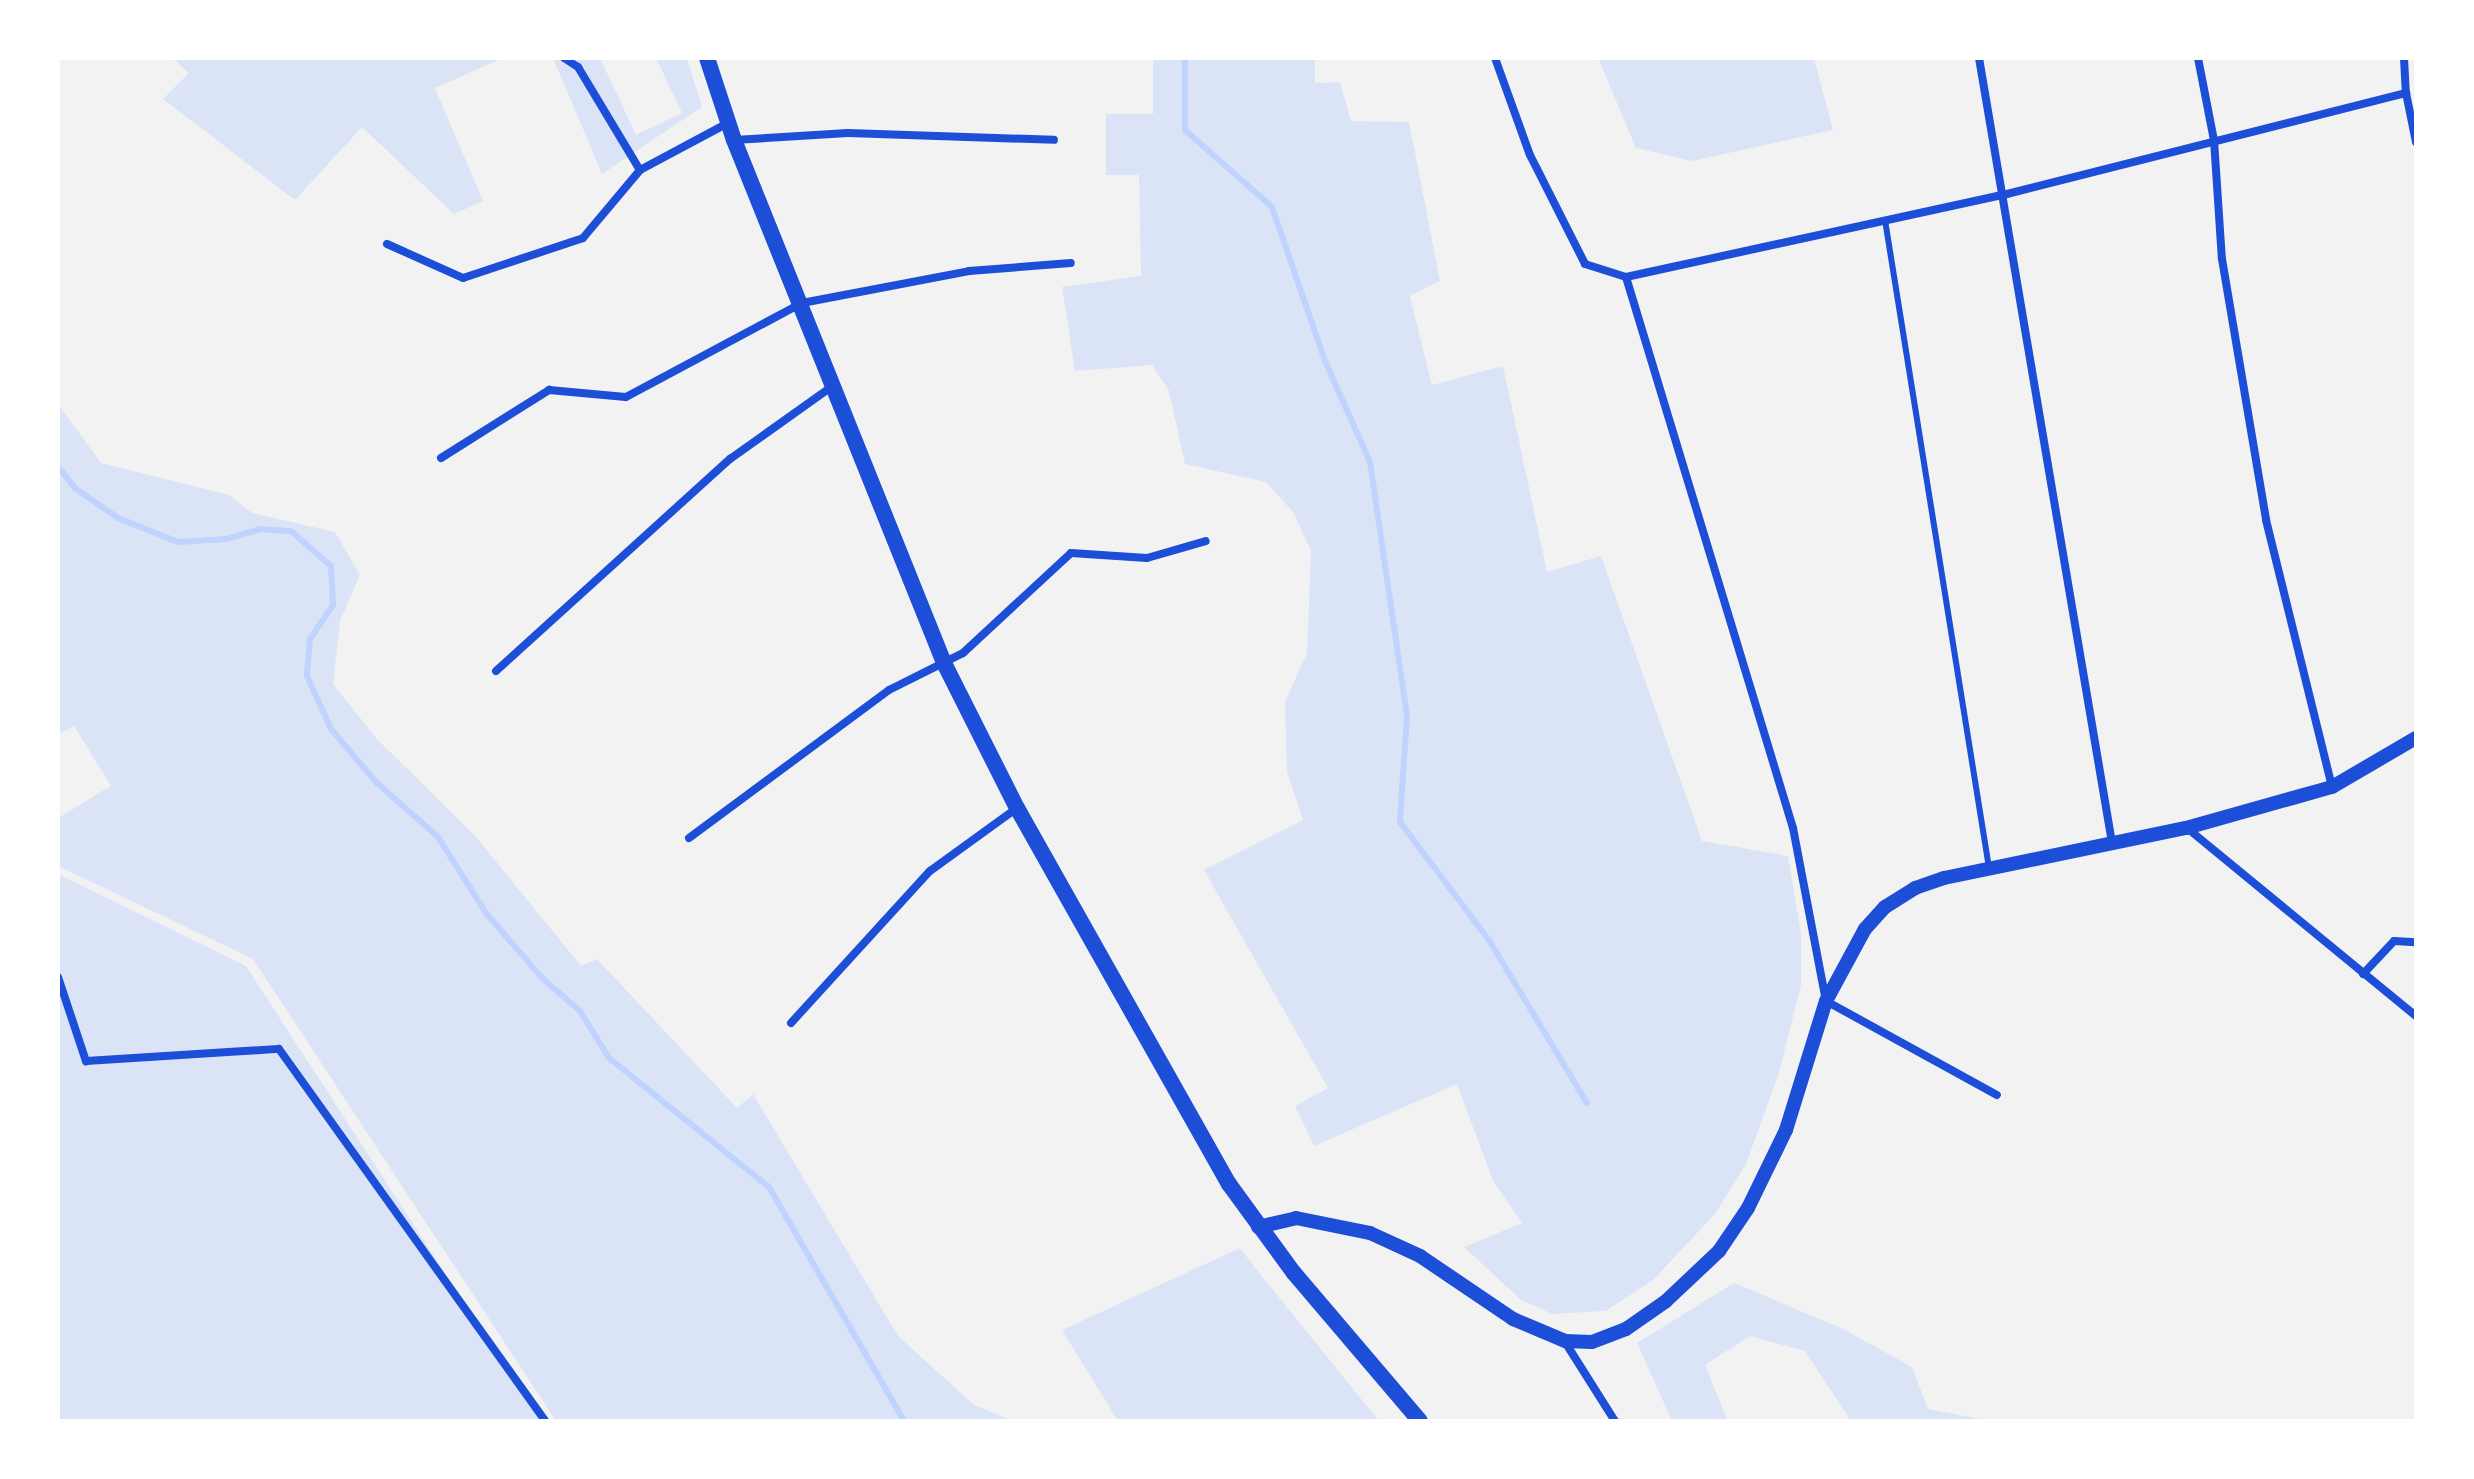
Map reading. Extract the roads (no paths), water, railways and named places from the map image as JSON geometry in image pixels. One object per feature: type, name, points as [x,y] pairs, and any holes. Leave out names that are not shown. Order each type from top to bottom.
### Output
[{"type":"main road","points":[[707,58],[734,140],[835,385],[944,663],[1017,808],[1258,1227],[1420,1421]]},
{"type":"street","points":[[564,58],[578,67],[640,170]]},
{"type":"street","points":[[1495,58],[1530,155],[1585,264],[1626,277],[2003,195],[2406,93]]},
{"type":"street","points":[[1979,58],[2112,843]]},
{"type":"street","points":[[2198,58],[2214,140],[2222,259],[2266,520],[2332,787]]},
{"type":"street","points":[[2404,58],[2406,93],[2416,142]]},
{"type":"street","points":[[387,244],[463,278],[583,238],[640,170],[728,123]]},
{"type":"street","points":[[734,140],[848,133],[1054,140]]},
{"type":"street","points":[[441,458],[549,390],[626,397],[802,303],[969,271],[1071,263]]},
{"type":"street","points":[[1626,277],[1793,828],[1826,1001]]},
{"type":"street","points":[[496,671],[730,459],[835,385]]},
{"type":"street","points":[[689,838],[889,690],[963,653],[1071,553],[1147,558],[1206,541]]},
{"type":"street","points":[[1258,1227],[1296,1218],[1370,1233],[1420,1256],[1513,1319],[1565,1341],[1592,1342],[1626,1329],[1666,1301],[1719,1251],[1748,1208],[1786,1130],[1826,1001],[1865,929],[1885,907],[1915,888],[1989,868],[2186,828],[2332,787],[2416,738]]},
{"type":"street","points":[[791,1023],[930,871],[1017,808]]},
{"type":"street","points":[[2186,828],[2416,1016]]},
{"type":"street","points":[[2363,974],[2394,941],[2416,942]]},
{"type":"street","points":[[58,977],[86,1061],[279,1049],[545,1421]]},
{"type":"street","points":[[1826,1001],[1997,1095]]},
{"type":"street","points":[[1565,1341],[1615,1421]]},
{"type":"lane","points":[[1885,219],[1989,868]]},
{"type":"waterway","points":[[1185,58],[1185,130],[1272,207],[1325,361],[1370,462],[1407,716],[1400,822],[1489,940],[1587,1103]]},
{"type":"waterway","points":[[58,467],[76,489],[118,518],[178,542],[226,539],[260,529],[291,531],[331,566],[333,605],[310,639],[307,676],[331,729],[376,782],[438,837],[486,913],[543,979],[580,1011],[609,1058],[769,1187],[904,1421]]}]
